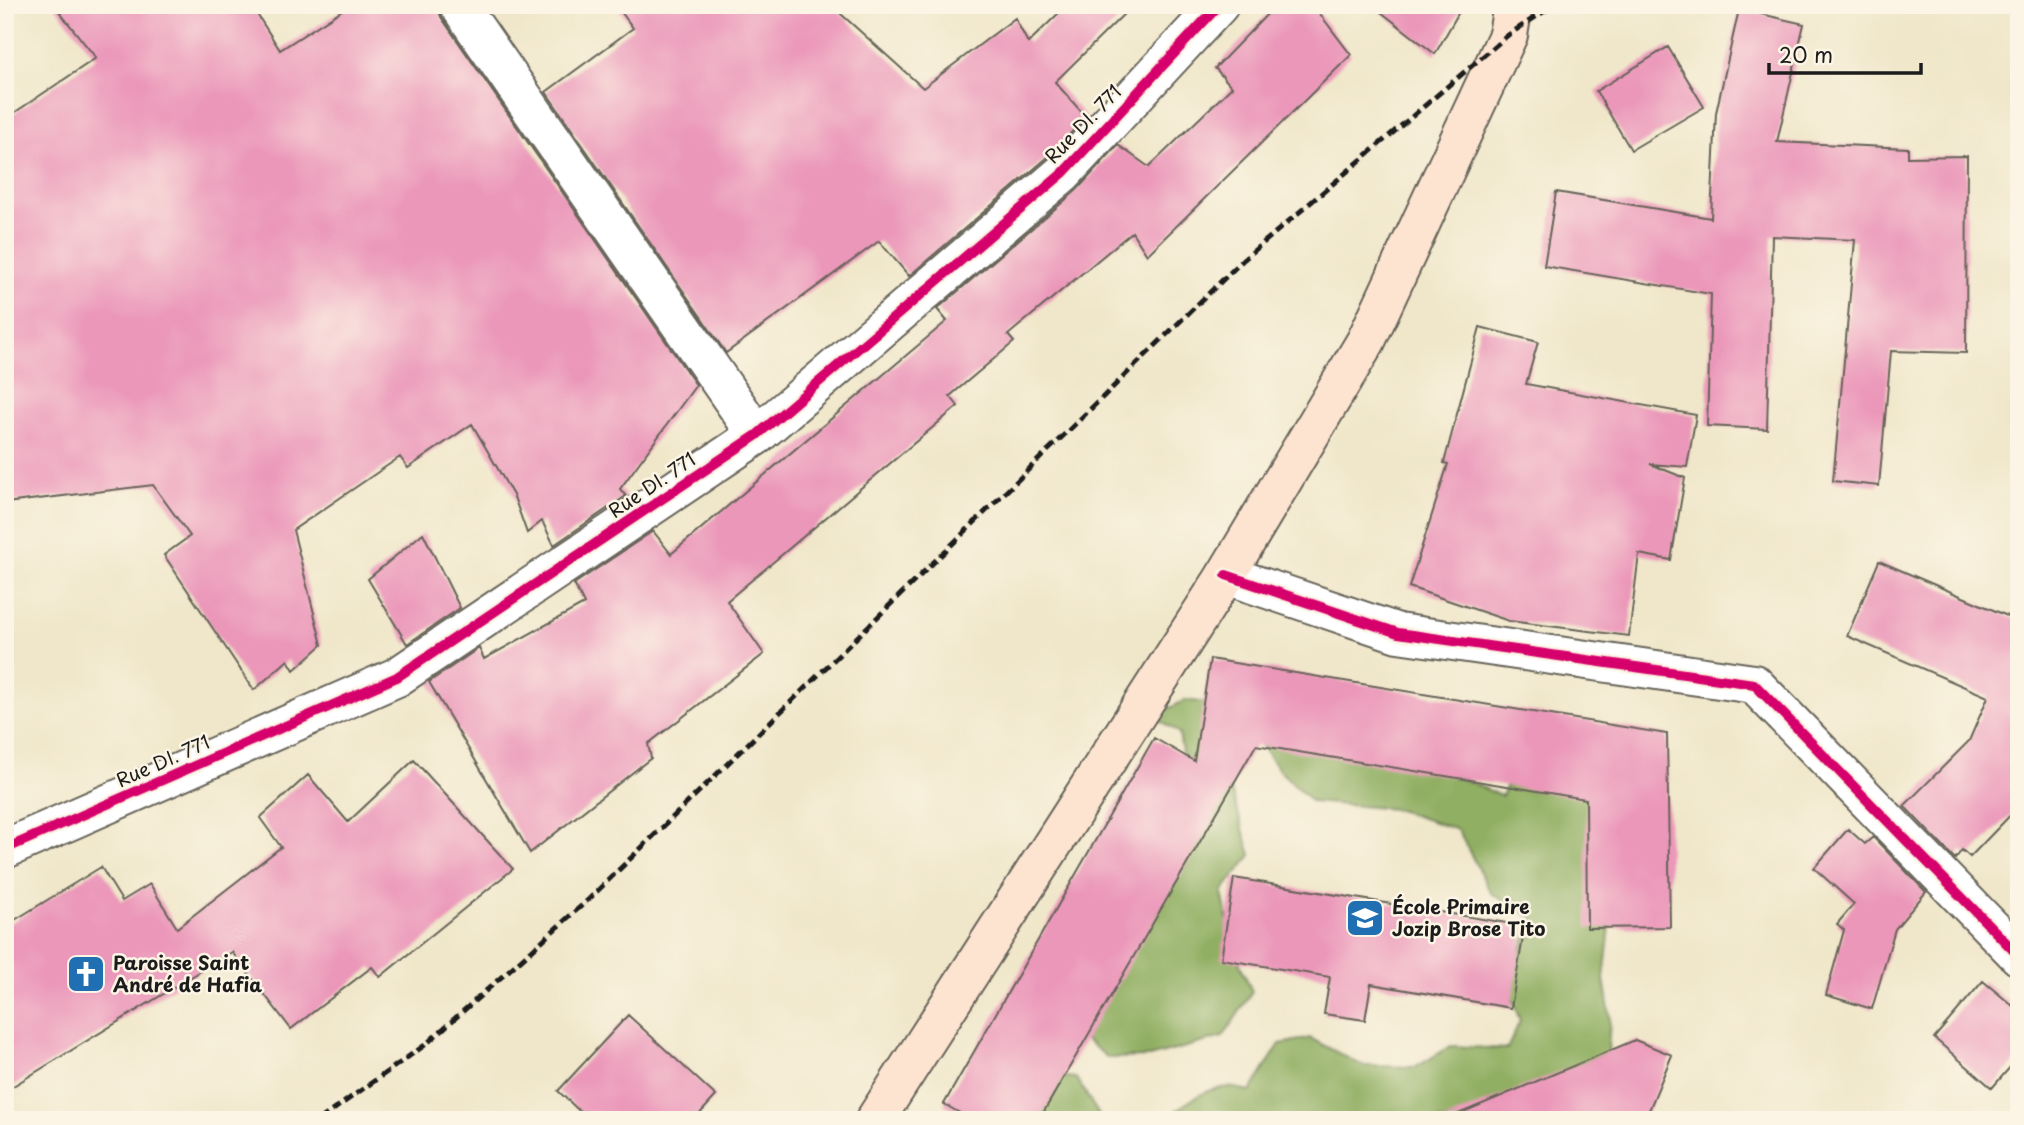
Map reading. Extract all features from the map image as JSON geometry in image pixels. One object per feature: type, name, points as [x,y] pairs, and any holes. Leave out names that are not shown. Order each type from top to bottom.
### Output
[{"type":"main road","points":[[875,1120],[892,1089],[1226,575],[1366,341],[1508,35],[1513,5]]},
{"type":"street","points":[[460,5],[757,435]]},
{"type":"street","name":"Rue DI. 771","points":[[5,849],[397,677],[757,435],[1063,173],[1219,5]]},
{"type":"street","points":[[1226,575],[1398,633],[1754,684],[2019,956]]},
{"type":"green space","points":[[1186,700],[1219,705],[1423,762],[1502,796],[1520,756],[1595,739],[1613,900],[1604,979],[1610,1016],[1607,1071],[1588,1120],[1163,1120],[1194,1098],[1214,1089],[1237,1088],[1250,1092],[1280,1044],[1310,1038],[1363,1066],[1416,1067],[1451,1046],[1507,1049],[1520,1021],[1507,984],[1534,919],[1491,893],[1458,830],[1395,809],[1312,802],[1280,771],[1249,729],[1222,761],[1251,855],[1222,892],[1233,947],[1252,992],[1223,1037],[1149,1057],[1108,1058],[1071,1028],[1189,795],[1179,733],[1153,716]]},
{"type":"green space","points":[[1028,1074],[1076,1078],[1102,1120],[937,1120]]},
{"type":"building","points":[[54,5],[251,5],[280,50],[350,5],[437,5],[441,17],[696,385],[620,489],[626,496],[554,545],[542,521],[527,533],[514,497],[472,424],[408,468],[400,457],[293,530],[322,645],[294,670],[288,660],[254,690],[164,555],[190,536],[153,485],[5,503],[5,119],[96,58]]},
{"type":"building","points":[[616,5],[831,5],[923,88],[1015,18],[1028,43],[1067,5],[1133,5],[1055,82],[1086,117],[1048,157],[909,276],[879,241],[726,353],[546,92],[633,28]]},
{"type":"building","points":[[1276,5],[1313,5],[1351,55],[1147,255],[1132,232],[1008,335],[1014,342],[950,396],[958,406],[727,601],[764,654],[648,744],[651,758],[530,853],[429,682],[479,648],[484,659],[584,604],[574,584],[653,531],[671,554],[947,321],[937,309],[1077,190],[1118,145],[1149,167],[1232,87],[1215,68]]},
{"type":"building","points":[[1372,5],[1463,5],[1435,54]]},
{"type":"building","points":[[1739,9],[1804,24],[1777,142],[1908,148],[1908,157],[1967,156],[1966,353],[1891,351],[1879,486],[1833,481],[1855,240],[1772,236],[1767,429],[1707,426],[1711,294],[1544,266],[1556,192],[1711,218],[1716,113]]},
{"type":"building","points":[[1668,47],[1704,107],[1631,150],[1596,91]]},
{"type":"building","points":[[1480,327],[1538,342],[1526,384],[1696,415],[1687,467],[1650,464],[1685,478],[1671,560],[1639,554],[1629,636],[1509,621],[1409,587],[1448,464],[1444,463]]},
{"type":"building","points":[[423,533],[460,608],[407,644],[368,579]]},
{"type":"building","points":[[1879,561],[2019,621],[2019,806],[1970,857],[1962,850],[1955,859],[1904,806],[1969,741],[1988,697],[1847,636]]},
{"type":"building","points":[[1210,659],[1667,734],[1670,927],[1587,928],[1586,799],[1256,745],[1039,1120],[972,1120],[944,1104],[1154,738],[1194,761]]},
{"type":"building","points":[[414,760],[513,869],[380,977],[372,967],[291,1029],[232,952],[5,1091],[5,926],[101,867],[122,901],[150,884],[177,928],[281,847],[260,818],[308,775],[348,822]]},
{"type":"building","points":[[1848,829],[1865,844],[1873,837],[1926,892],[1895,929],[1872,1009],[1826,995],[1844,930],[1837,924],[1854,904],[1814,868]]},
{"type":"building","points":[[1234,878],[1525,926],[1511,1008],[1371,984],[1365,1020],[1324,1014],[1330,977],[1221,959]]},
{"type":"building","points":[[1983,981],[2019,1011],[2019,1057],[1992,1088],[1934,1038]]},
{"type":"building","points":[[628,1015],[716,1096],[694,1120],[589,1120],[558,1091]]},
{"type":"building","points":[[1635,1040],[1672,1055],[1645,1120],[1444,1120]]},
{"type":"railway","points":[[319,1120],[425,1045],[589,899],[1243,260],[1508,35],[1554,5]]},
{"type":"cycle path","points":[[5,849],[397,677],[757,435],[1063,173],[1219,5]]},
{"type":"cycle path","points":[[1226,575],[1398,633],[1754,684],[2019,956]]},
{"type":"place","name":"École Primaire Jozip Brose Tito","points":[[1365,918]]},
{"type":"place","name":"Paroisse Saint André de Hafia","points":[[86,974]]}]
